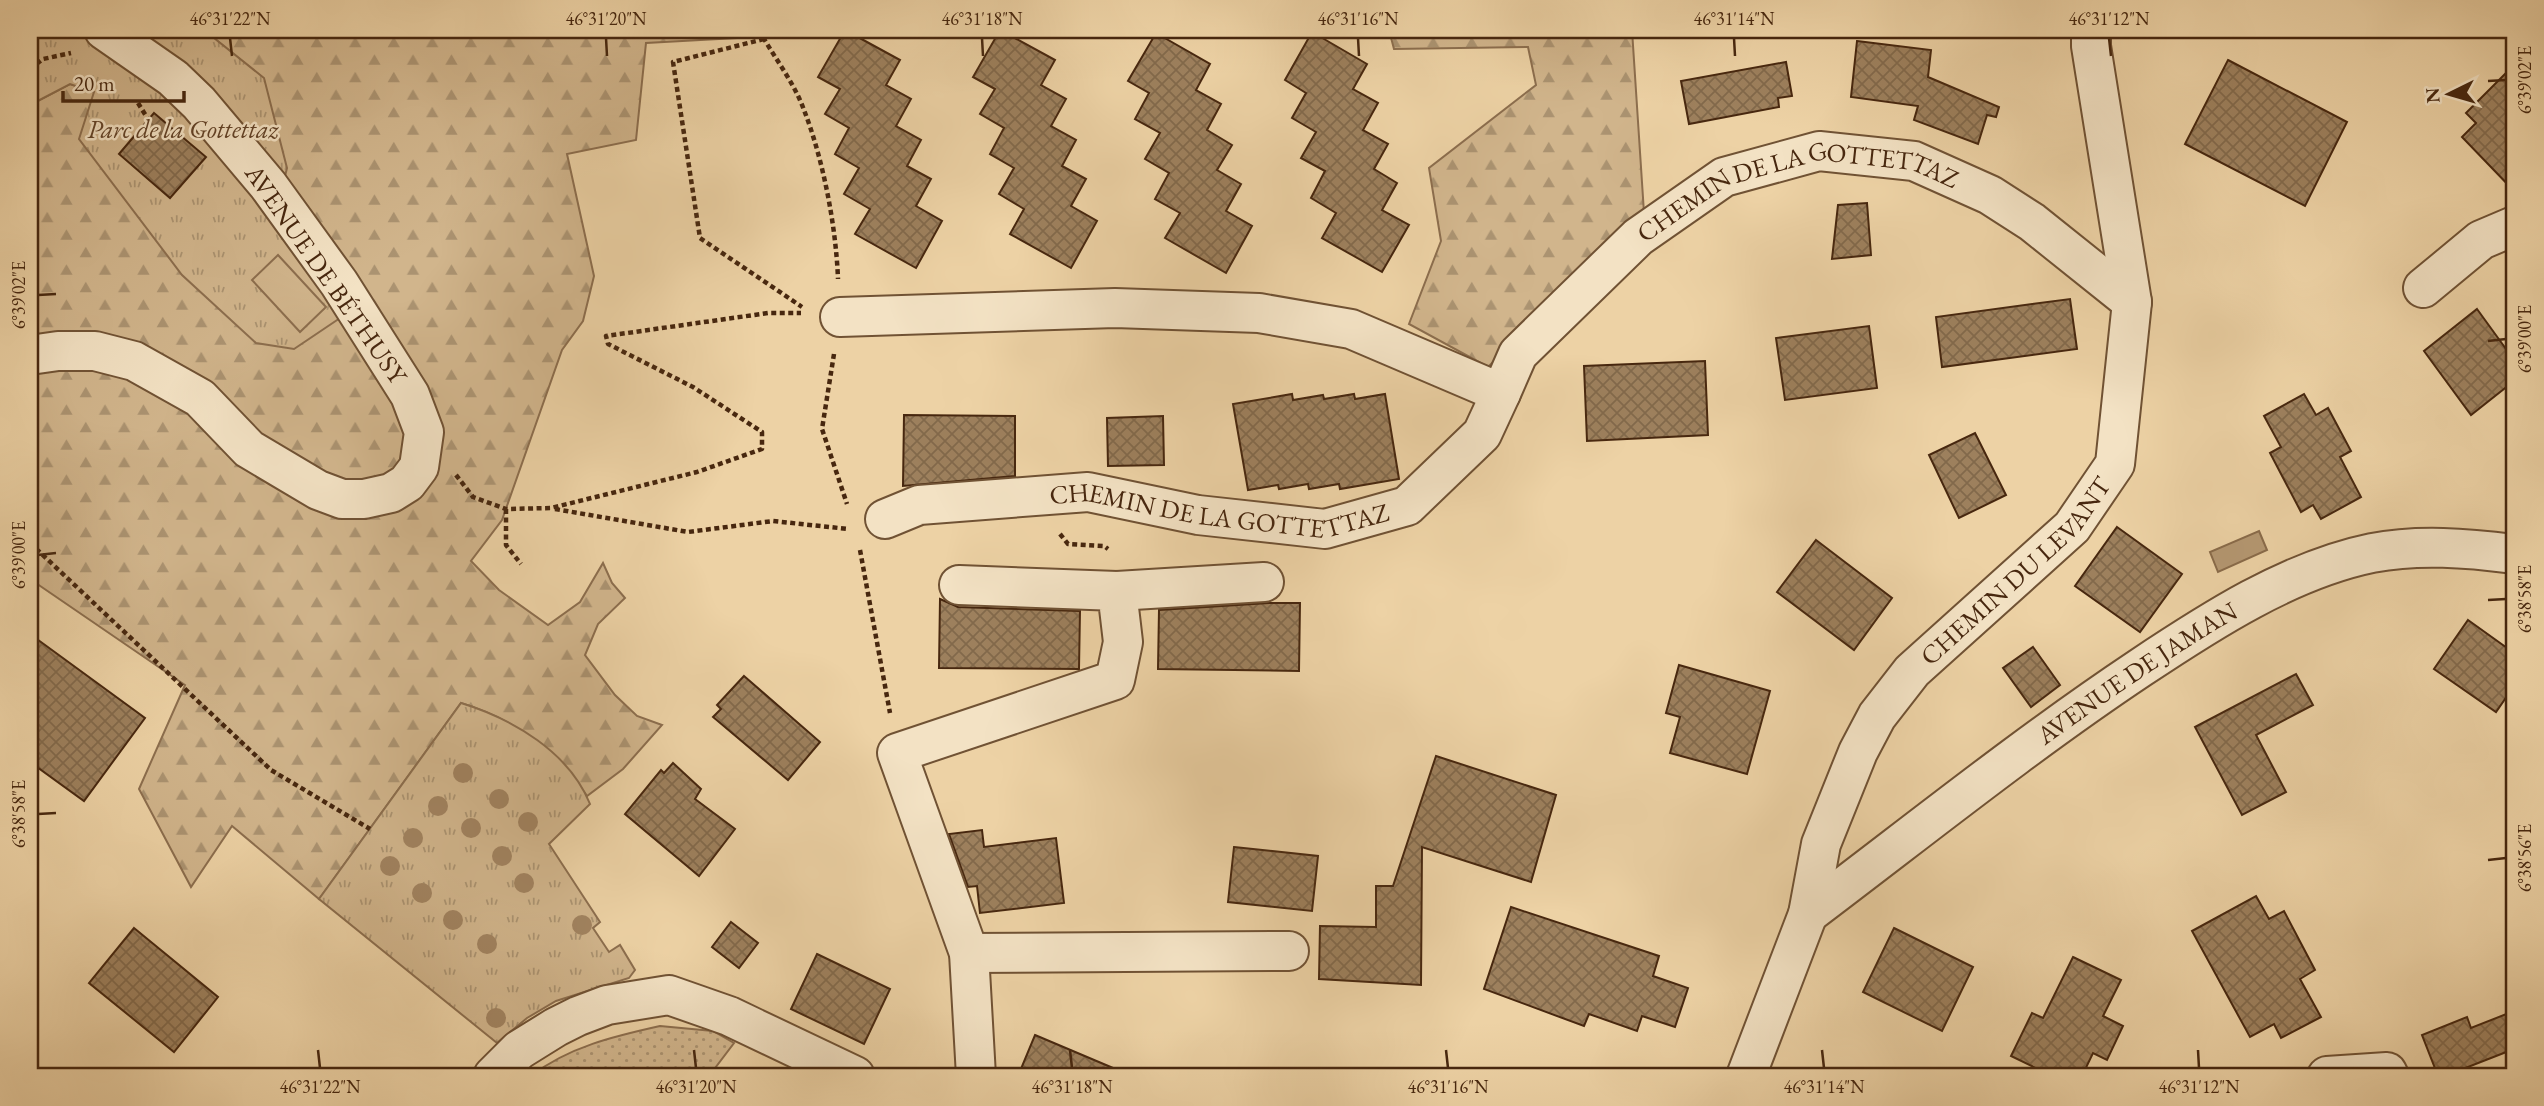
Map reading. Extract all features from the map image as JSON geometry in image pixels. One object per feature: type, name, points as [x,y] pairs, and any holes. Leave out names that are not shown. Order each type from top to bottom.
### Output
[{"type":"street","name":"AVENUE DE BÉTHUSY","points":[[30,355],[58,351],[95,351],[134,361],[200,398],[250,449],[318,490],[342,499],[364,499],[391,493],[407,484],[419,467],[424,432],[410,395],[338,283],[268,185],[199,103],[173,78],[104,30]]},
{"type":"street","name":"CHEMIN DU LEVANT","points":[[1746,1076],[1808,914],[1821,844],[1858,752],[1877,716],[1912,671],[2072,527],[2115,464],[2132,302],[2091,46],[2091,30]]},
{"type":"street","name":"CHEMIN DE LA GOTTETTAZ","points":[[870,524],[919,505],[1087,492],[1198,515],[1325,529],[1407,506],[1482,434],[1518,354],[1638,237],[1724,177],[1819,151],[1914,162],[1990,195],[2032,222],[2132,302]]},
{"type":"street","points":[[2423,288],[2481,240],[2514,226]]},
{"type":"street","points":[[840,317],[1115,307],[1259,313],[1351,330],[1501,393]]},
{"type":"street","name":"AVENUE DE JAMAN","points":[[1808,914],[2082,707],[2205,625],[2302,575],[2370,554],[2408,548],[2449,547],[2514,554]]},
{"type":"street","points":[[959,585],[1117,591],[1264,582]]},
{"type":"street","points":[[976,1076],[969,953],[897,754],[1115,680],[1123,642],[1117,591]]},
{"type":"street","points":[[969,953],[1289,951]]},
{"type":"street","points":[[493,1076],[519,1051],[578,1016],[607,1005],[669,995],[729,1016],[855,1076]]},
{"type":"street","points":[[2327,1076],[2387,1072],[2389,1076]]},
{"type":"path","points":[[759,30],[804,108],[827,194],[837,253],[840,317],[821,429],[870,524],[897,754]]},
{"type":"path","points":[[551,508],[697,472],[762,449],[762,432],[693,387],[608,344],[606,336],[768,313],[811,313],[700,238],[673,62],[764,39]]},
{"type":"path","points":[[424,432],[473,497],[506,509],[551,508],[688,532],[774,522],[870,524]]},
{"type":"path","points":[[1071,493],[1059,532],[1068,544],[1104,546],[1115,555],[1117,591]]},
{"type":"path","points":[[506,509],[506,545],[521,564]]},
{"type":"path","points":[[30,543],[271,769],[370,829]]},
{"type":"green space","name":"Parc de la Gottettaz","points":[[30,30],[128,30],[139,38],[155,30],[204,30],[264,78],[287,168],[276,213],[346,314],[294,349],[256,343],[182,275],[79,139],[94,92],[70,84],[30,105]]},
{"type":"green space","points":[[204,30],[747,30],[737,38],[646,43],[636,140],[567,154],[594,276],[583,321],[562,350],[502,520],[471,561],[499,590],[548,625],[580,602],[603,563],[612,583],[625,598],[598,624],[585,655],[615,695],[637,716],[662,725],[623,769],[587,796],[562,764],[532,738],[499,718],[461,703],[319,899],[232,826],[191,887],[139,789],[185,685],[30,579],[30,105],[70,84],[94,92],[276,213],[264,79]]},
{"type":"green space","points":[[1389,30],[1632,30],[1644,213],[1488,367],[1409,324],[1441,241],[1429,168],[1536,85],[1528,47],[1394,49]]},
{"type":"green space","points":[[278,255],[326,307],[300,332],[252,280]]},
{"type":"green space","points":[[461,703],[500,718],[537,740],[554,753],[581,785],[590,804],[549,844],[600,922],[593,928],[609,952],[620,945],[635,970],[629,978],[556,1001],[527,1018],[497,1043],[319,899]]},
{"type":"green space","points":[[660,1026],[713,1031],[734,1043],[709,1076],[531,1076],[576,1050]]},
{"type":"shaded area","points":[[2259,531],[2267,550],[2218,572],[2210,552]]},
{"type":"building","points":[[845,30],[900,60],[886,85],[911,99],[896,126],[921,140],[907,166],[931,179],[916,206],[942,221],[916,268],[855,234],[870,209],[844,194],[859,168],[835,154],[849,128],[825,114],[840,89],[818,77]]},
{"type":"building","points":[[1000,30],[1055,60],[1041,85],[1066,99],[1051,126],[1076,140],[1062,166],[1086,179],[1071,206],[1097,221],[1071,268],[1010,234],[1024,209],[999,194],[1014,168],[990,154],[1004,128],[980,114],[995,89],[973,77]]},
{"type":"building","points":[[1312,32],[1367,64],[1353,89],[1378,103],[1363,130],[1388,144],[1374,169],[1397,183],[1382,210],[1409,225],[1382,272],[1322,238],[1336,213],[1311,198],[1325,171],[1301,158],[1316,132],[1292,118],[1306,93],[1285,80]]},
{"type":"building","points":[[1156,33],[1210,64],[1196,90],[1221,104],[1207,130],[1232,145],[1217,170],[1241,184],[1226,211],[1252,226],[1226,273],[1165,238],[1180,213],[1155,199],[1169,173],[1145,159],[1160,133],[1135,119],[1149,93],[1128,81]]},
{"type":"building","points":[[1857,41],[1931,50],[1928,77],[1999,107],[1996,117],[1987,115],[1978,144],[1914,120],[1918,106],[1851,97]]},
{"type":"building","points":[[2228,60],[2347,122],[2305,206],[2185,144]]},
{"type":"building","points":[[1786,62],[1792,96],[1778,98],[1779,107],[1689,124],[1681,81]]},
{"type":"building","points":[[2514,65],[2514,191],[2462,137],[2476,123],[2466,113]]},
{"type":"building","points":[[154,113],[206,157],[170,198],[119,154]]},
{"type":"building","points":[[1867,203],[1871,255],[1832,259],[1838,205]]},
{"type":"building","points":[[2070,299],[2077,349],[1942,367],[1936,317]]},
{"type":"building","points":[[2477,309],[2514,360],[2514,381],[2471,415],[2424,351]]},
{"type":"building","points":[[1869,326],[1877,388],[1785,400],[1776,338]]},
{"type":"building","points":[[1705,361],[1708,435],[1587,441],[1584,366]]},
{"type":"building","points":[[1292,394],[1293,400],[1354,394],[1355,399],[1385,394],[1399,479],[1340,489],[1339,484],[1309,489],[1308,484],[1248,490],[1233,404]]},
{"type":"building","points":[[2304,394],[2316,415],[2328,408],[2351,451],[2340,457],[2361,497],[2321,519],[2313,505],[2301,512],[2270,453],[2281,447],[2264,416]]},
{"type":"building","points":[[904,415],[1015,416],[1015,476],[903,486]]},
{"type":"building","points":[[1163,416],[1164,465],[1108,466],[1107,418]]},
{"type":"building","points":[[1975,433],[2006,495],[1959,518],[1929,455]]},
{"type":"building","points":[[2117,527],[2182,574],[2140,632],[2075,586]]},
{"type":"building","points":[[1816,540],[1892,598],[1854,650],[1777,592]]},
{"type":"building","points":[[940,599],[958,607],[1080,611],[1079,669],[939,668]]},
{"type":"building","points":[[1300,603],[1299,671],[1158,669],[1159,610]]},
{"type":"building","points":[[2468,620],[2514,653],[2514,686],[2496,712],[2434,669]]},
{"type":"building","points":[[30,634],[145,718],[84,801],[30,762]]},
{"type":"building","points":[[2033,647],[2060,685],[2031,707],[2003,668]]},
{"type":"building","points":[[1679,665],[1770,691],[1747,774],[1670,753],[1680,717],[1666,713]]},
{"type":"building","points":[[2296,674],[2313,705],[2256,735],[2286,792],[2242,815],[2195,727]]},
{"type":"building","points":[[744,676],[820,742],[788,780],[713,717],[721,709],[717,705]]},
{"type":"building","points":[[1436,756],[1556,795],[1531,882],[1422,847],[1421,985],[1319,979],[1320,926],[1376,927],[1376,886],[1393,886]]},
{"type":"building","points":[[673,763],[701,789],[695,799],[735,829],[699,876],[625,814],[661,770],[664,773]]},
{"type":"building","points":[[982,830],[984,847],[1056,838],[1064,903],[980,913],[977,886],[968,887],[949,834]]},
{"type":"building","points":[[1234,847],[1318,856],[1312,911],[1228,902]]},
{"type":"building","points":[[2256,896],[2269,919],[2284,911],[2315,970],[2300,979],[2321,1017],[2281,1038],[2274,1024],[2250,1037],[2192,931]]},
{"type":"building","points":[[1511,907],[1659,956],[1653,976],[1688,988],[1675,1027],[1642,1016],[1637,1031],[1589,1014],[1584,1026],[1484,989]]},
{"type":"building","points":[[731,922],[758,943],[739,968],[712,947]]},
{"type":"building","points":[[134,928],[218,997],[174,1052],[89,983]]},
{"type":"building","points":[[1894,928],[1973,967],[1942,1031],[1863,992]]},
{"type":"building","points":[[817,954],[890,989],[864,1044],[791,1009]]},
{"type":"building","points":[[2073,957],[2121,980],[2103,1016],[2123,1026],[2107,1060],[2093,1053],[2082,1076],[2052,1076],[2011,1056],[2032,1013],[2043,1018]]},
{"type":"building","points":[[2514,1011],[2514,1049],[2445,1076],[2438,1076],[2422,1035],[2467,1017],[2471,1028]]},
{"type":"building","points":[[1035,1035],[1132,1076],[1018,1076]]}]
